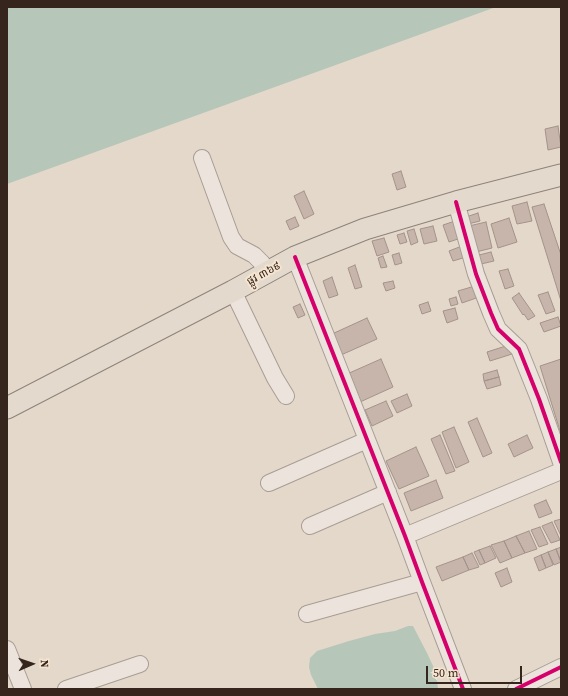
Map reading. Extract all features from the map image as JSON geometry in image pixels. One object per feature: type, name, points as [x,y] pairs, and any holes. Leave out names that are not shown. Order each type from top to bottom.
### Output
[{"type":"main road","name":"ផ្លូវ ៣៦៩","points":[[7,408],[233,291],[295,257],[365,228],[456,202],[561,175]]},
{"type":"street","points":[[202,158],[231,237],[237,246],[254,255],[262,263],[267,272]]},
{"type":"street","points":[[456,202],[476,274],[491,314],[498,329],[519,349],[539,399],[561,462]]},
{"type":"street","points":[[295,257],[368,440],[463,689]]},
{"type":"street","points":[[233,291],[275,378],[286,396]]},
{"type":"street","points":[[269,483],[368,440]]},
{"type":"street","points":[[405,536],[561,471]]},
{"type":"street","points":[[310,526],[388,492]]},
{"type":"street","points":[[307,614],[422,582]]},
{"type":"street","points":[[7,649],[23,689]]},
{"type":"street","points":[[66,689],[140,664]]},
{"type":"street","points":[[516,689],[561,667]]},
{"type":"shaded area","points":[[7,7],[496,7],[7,184]]},
{"type":"shaded area","points":[[408,626],[413,626],[427,653],[434,668],[438,689],[318,689],[309,667],[310,658],[317,651],[375,634],[395,631]]},
{"type":"building","points":[[558,126],[561,147],[548,150],[545,129]]},
{"type":"building","points":[[401,171],[406,187],[397,190],[392,174]]},
{"type":"building","points":[[304,191],[314,214],[304,219],[294,196]]},
{"type":"building","points":[[527,202],[532,221],[517,224],[512,206]]},
{"type":"building","points":[[544,204],[561,255],[561,301],[532,207]]},
{"type":"building","points":[[478,213],[480,221],[468,224],[466,217]]},
{"type":"building","points":[[295,217],[299,226],[290,230],[286,221]]},
{"type":"building","points":[[509,218],[517,242],[498,248],[491,224]]},
{"type":"building","points":[[455,221],[461,238],[449,242],[443,225]]},
{"type":"building","points":[[486,222],[492,248],[476,252],[469,226]]},
{"type":"building","points":[[433,226],[437,241],[424,244],[420,229]]},
{"type":"building","points":[[414,229],[418,242],[411,245],[407,231]]},
{"type":"building","points":[[404,233],[407,242],[400,244],[397,235]]},
{"type":"building","points":[[384,238],[389,252],[377,256],[372,241]]},
{"type":"building","points":[[462,246],[466,257],[453,261],[449,251]]},
{"type":"building","points":[[491,252],[494,261],[481,264],[479,255]]},
{"type":"building","points":[[399,253],[402,263],[395,265],[392,255]]},
{"type":"building","points":[[383,256],[387,267],[381,268],[378,258]]},
{"type":"building","points":[[355,265],[362,287],[355,289],[348,268]]},
{"type":"building","points":[[508,269],[514,286],[505,289],[499,271]]},
{"type":"building","points":[[332,277],[338,295],[329,298],[323,281]]},
{"type":"building","points":[[393,281],[395,288],[386,291],[383,283]]},
{"type":"building","points":[[478,285],[482,296],[462,303],[458,291]]},
{"type":"building","points":[[548,292],[555,311],[546,314],[538,295]]},
{"type":"building","points":[[519,293],[535,316],[528,320],[512,298]]},
{"type":"building","points":[[456,297],[458,304],[451,306],[449,299]]},
{"type":"building","points":[[428,302],[431,311],[422,314],[419,305]]},
{"type":"building","points":[[300,304],[305,315],[298,318],[293,307]]},
{"type":"building","points":[[455,308],[458,319],[447,323],[443,311]]},
{"type":"building","points":[[558,317],[561,326],[544,332],[540,323]]},
{"type":"building","points":[[367,318],[377,339],[341,355],[332,334]]},
{"type":"building","points":[[509,345],[512,354],[490,361],[487,352]]},
{"type":"building","points":[[381,359],[393,387],[360,402],[347,374]]},
{"type":"building","points":[[561,359],[561,434],[540,366]]},
{"type":"building","points":[[497,370],[499,377],[484,381],[483,374]]},
{"type":"building","points":[[499,377],[501,385],[487,389],[484,381]]},
{"type":"building","points":[[407,394],[412,406],[397,413],[391,401]]},
{"type":"building","points":[[386,401],[393,416],[372,426],[365,410]]},
{"type":"building","points":[[477,418],[492,453],[483,457],[468,422]]},
{"type":"building","points":[[454,427],[469,462],[456,468],[442,432]]},
{"type":"building","points":[[440,435],[455,471],[446,474],[431,439]]},
{"type":"building","points":[[527,435],[533,448],[514,457],[508,444]]},
{"type":"building","points":[[416,447],[429,476],[399,489],[386,461]]},
{"type":"building","points":[[436,480],[443,498],[411,511],[404,493]]},
{"type":"building","points":[[546,500],[552,513],[539,518],[534,505]]},
{"type":"building","points":[[561,519],[561,536],[554,521]]},
{"type":"building","points":[[552,522],[560,540],[551,543],[542,526]]},
{"type":"building","points":[[540,527],[548,544],[539,547],[531,530]]},
{"type":"building","points":[[529,531],[537,549],[525,553],[516,536]]},
{"type":"building","points":[[516,536],[525,553],[512,558],[504,541]]},
{"type":"building","points":[[504,541],[512,558],[500,563],[491,545]]},
{"type":"building","points":[[490,546],[496,558],[485,563],[479,550]]},
{"type":"building","points":[[561,547],[561,562],[556,549]]},
{"type":"building","points":[[556,549],[561,562],[554,565],[548,552]]},
{"type":"building","points":[[479,550],[485,563],[480,565],[474,552]]},
{"type":"building","points":[[548,552],[553,565],[546,568],[541,555]]},
{"type":"building","points":[[472,553],[479,567],[469,570],[463,557]]},
{"type":"building","points":[[541,555],[546,568],[539,571],[534,558]]},
{"type":"building","points":[[463,557],[469,570],[442,581],[436,567]]},
{"type":"building","points":[[507,568],[512,582],[501,587],[495,573]]},
{"type":"cycle path","points":[[456,202],[476,274],[491,313],[498,329],[519,349],[539,399],[561,462]]},
{"type":"cycle path","points":[[295,257],[405,536],[463,689]]},
{"type":"cycle path","points":[[516,689],[561,667]]}]
